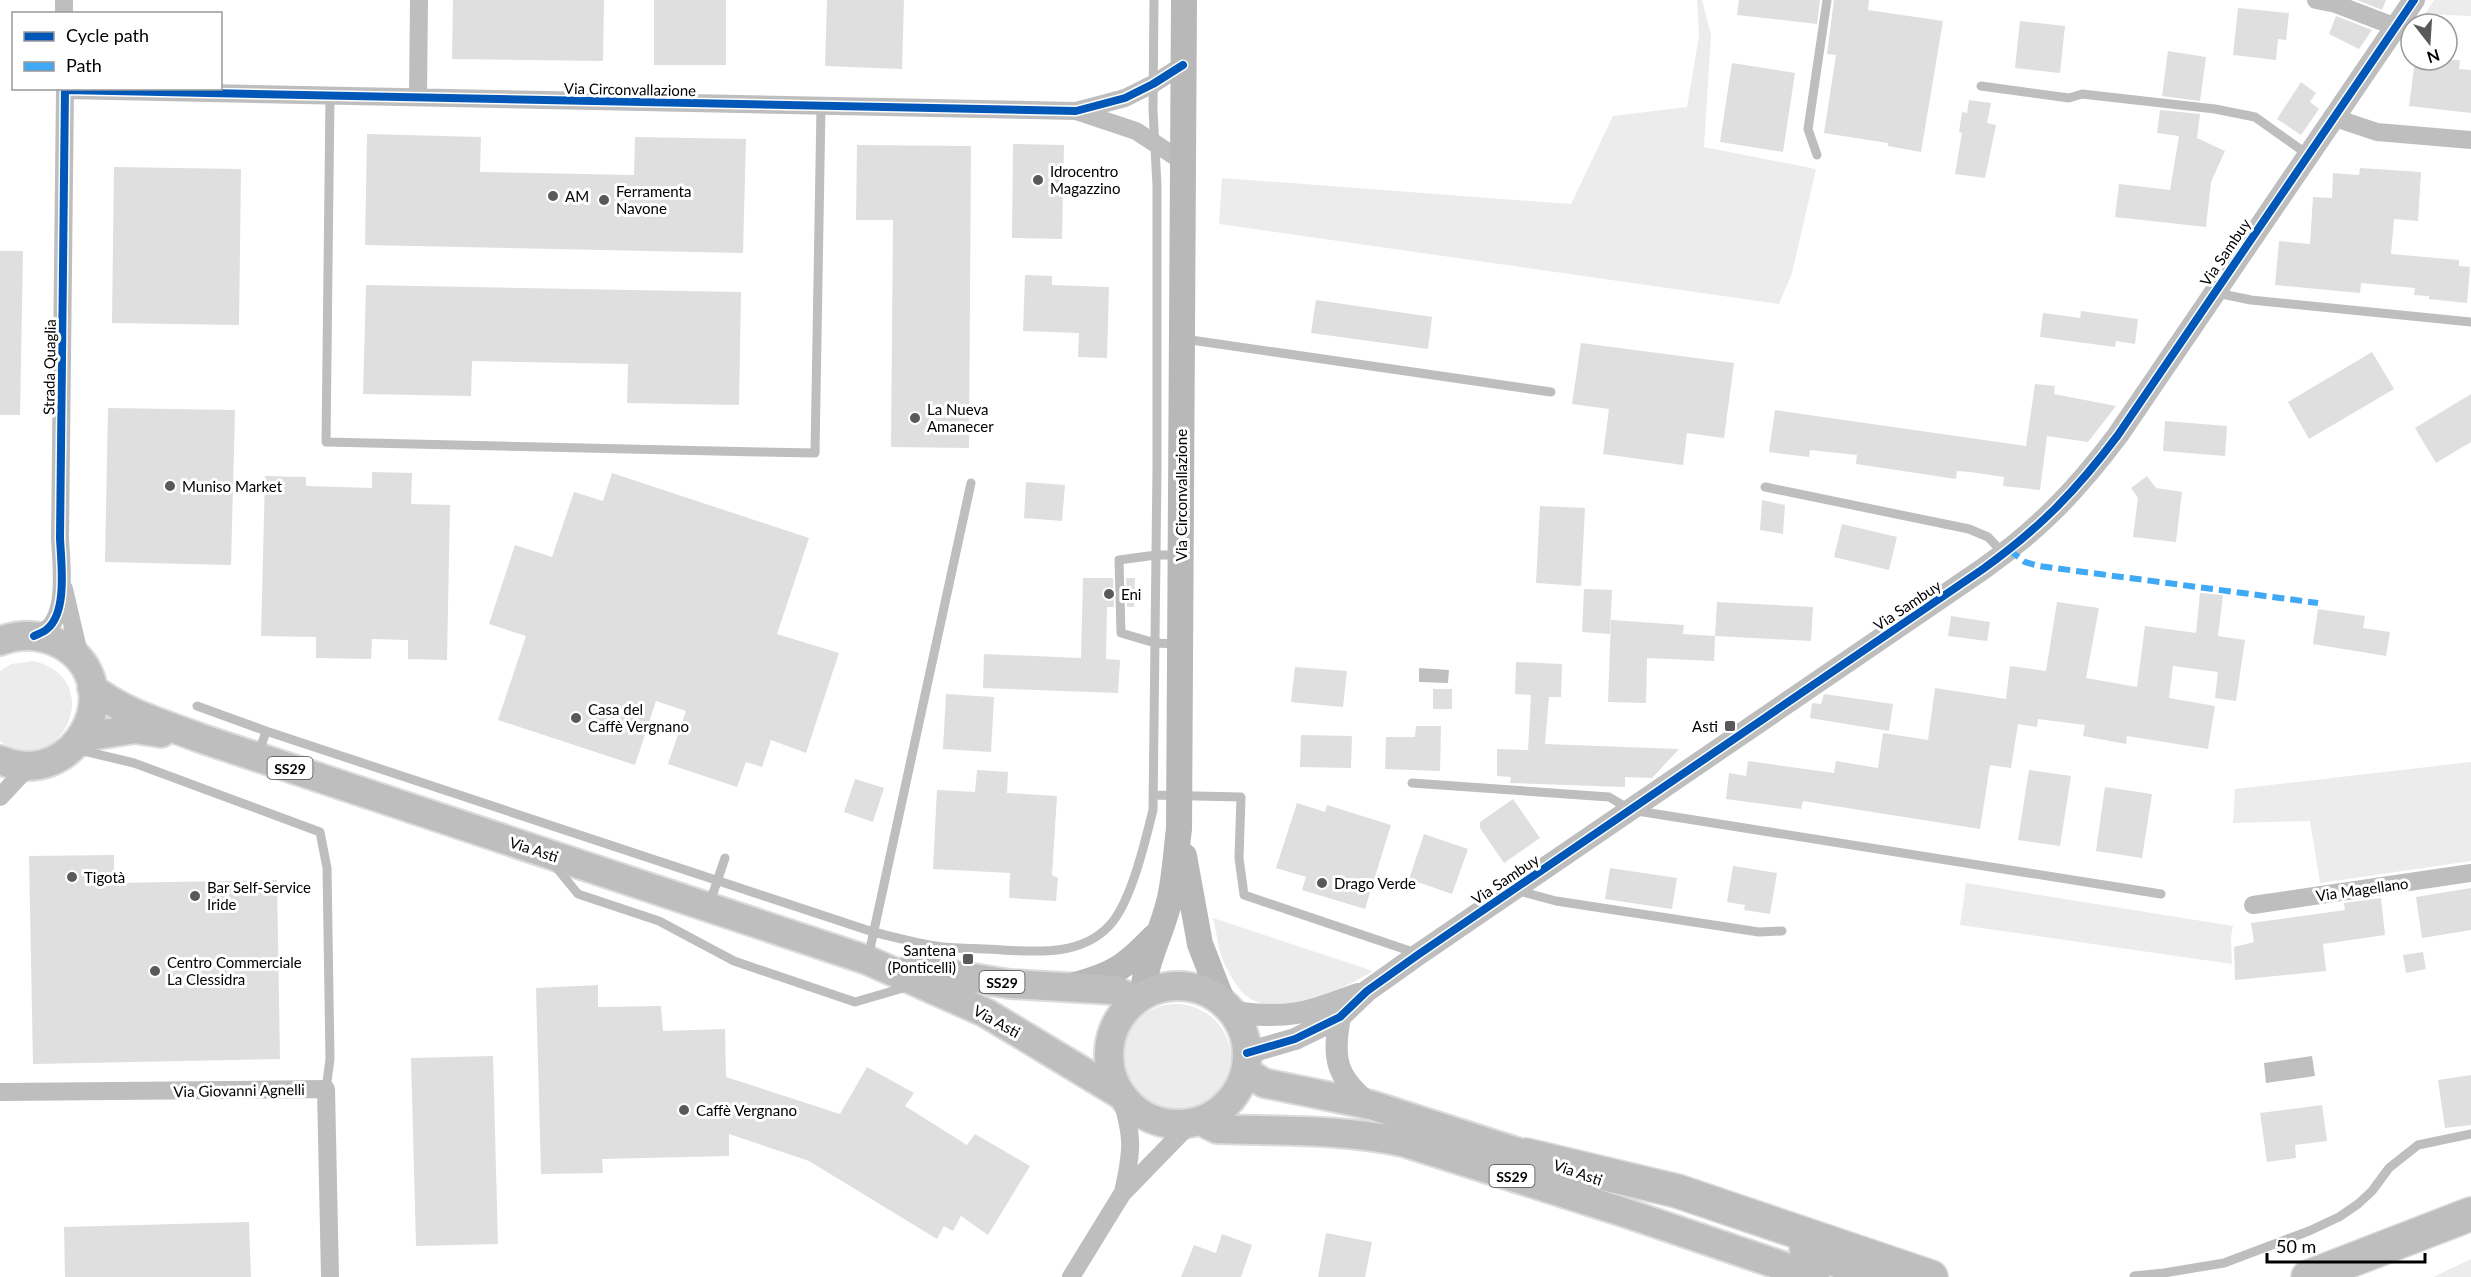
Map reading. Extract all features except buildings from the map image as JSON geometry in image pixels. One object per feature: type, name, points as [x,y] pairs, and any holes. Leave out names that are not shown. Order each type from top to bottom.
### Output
[{"type":"highway","points":[[1526,1155],[1677,1191],[1931,1277]]},
{"type":"highway","points":[[2308,1277],[2471,1215]]},
{"type":"main road","name":"Via Circonvallazione","points":[[1140,997],[1144,976],[1170,897],[1179,829],[1184,0]]},
{"type":"main road","points":[[0,760],[10,765],[28,767],[52,762],[78,743],[90,722],[93,705],[92,688],[81,662],[68,649],[52,640],[11,637]]},
{"type":"main road","name":"Via Asti","points":[[92,688],[105,699],[124,708],[200,738]]},
{"type":"main road","name":"Via Asti","points":[[78,743],[135,729],[262,744],[383,784],[544,852],[713,894],[986,1013],[1120,1094]]},
{"type":"main road","name":"Via Circonvallazione","points":[[1179,829],[1200,944],[1228,1007]]},
{"type":"main road","points":[[1062,988],[1102,978],[1119,969],[1161,930]]},
{"type":"main road","name":"Via Asti","points":[[867,960],[957,977],[1062,988],[1114,990],[1140,997]]},
{"type":"main road","points":[[1184,986],[1205,991],[1228,1007],[1243,1031],[1246,1062],[1239,1088],[1229,1102],[1216,1113],[1196,1122],[1171,1124],[1151,1119],[1134,1109],[1120,1094],[1111,1075],[1108,1054],[1112,1033],[1121,1014],[1140,997],[1163,987],[1184,986]]},
{"type":"main road","name":"Via Asti","points":[[1246,1062],[1264,1083],[1371,1104],[1811,1252],[1872,1277]]},
{"type":"main road","name":"Via Asti","points":[[1196,1122],[1217,1129],[1338,1132],[1403,1142],[1623,1212],[1815,1277]]},
{"type":"street","points":[[418,97],[419,0]]},
{"type":"street","points":[[2316,0],[2336,4],[2396,27]]},
{"type":"street","name":"Via Sambuy","points":[[1246,1062],[1340,1017],[1368,991],[1419,954],[2004,554],[2049,517],[2093,468],[2414,0]]},
{"type":"street","name":"Via Circonvallazione","points":[[103,90],[1076,111],[1125,98],[1183,65]]},
{"type":"street","name":"Strada Quaglia","points":[[11,637],[47,629],[54,620],[59,606],[62,579],[60,538],[65,90]]},
{"type":"street","name":"Via Circonvallazione","points":[[1076,111],[1136,131],[1182,161]]},
{"type":"street","points":[[2332,117],[2377,132],[2471,140]]},
{"type":"street","name":"Strada Quaglia","points":[[62,579],[81,662]]},
{"type":"street","points":[[0,797],[28,767]]},
{"type":"street","name":"Via Magellano","points":[[2253,905],[2471,873]]},
{"type":"street","name":"Via Sambuy","points":[[1228,1007],[1283,1017],[1304,1013],[1368,991]]},
{"type":"street","points":[[1340,1017],[1337,1050],[1343,1077],[1353,1090],[1371,1104]]},
{"type":"street","name":"Via Giovanni Agnelli","points":[[0,1092],[326,1089],[330,1277]]},
{"type":"street","points":[[1120,1094],[1130,1127],[1131,1158],[1122,1194]]},
{"type":"street","points":[[1071,1277],[1122,1194],[1196,1122]]},
{"type":"lane","points":[[383,784],[713,894],[936,946],[1039,951],[1070,948],[1092,940],[1110,925],[1121,908],[1144,848],[1153,810],[1157,186],[1153,84],[1154,0]]},
{"type":"lane","points":[[1817,155],[1808,129],[1827,0]]},
{"type":"lane","points":[[1981,86],[2069,98],[2082,94],[2255,117],[2307,154]]},
{"type":"lane","points":[[330,96],[326,442],[759,452],[815,453],[821,107]]},
{"type":"lane","points":[[2215,292],[2251,300],[2471,322]]},
{"type":"lane","points":[[1182,339],[1551,392]]},
{"type":"lane","points":[[867,960],[971,483]]},
{"type":"lane","points":[[1765,487],[1969,529],[1988,537],[2004,554]]},
{"type":"lane","points":[[1181,555],[1156,555],[1119,560],[1120,633],[1155,643],[1181,644]]},
{"type":"lane","points":[[197,706],[262,744]]},
{"type":"lane","points":[[78,743],[320,831],[327,868],[330,1059],[326,1089]]},
{"type":"lane","points":[[1412,783],[1609,798],[1631,810],[2161,894]]},
{"type":"lane","points":[[1153,795],[1241,797],[1239,858],[1244,895],[1419,954]]},
{"type":"lane","points":[[544,852],[578,894],[659,921],[734,961],[855,1002],[918,983]]},
{"type":"lane","points":[[713,894],[725,858]]},
{"type":"lane","points":[[1513,890],[1556,901],[1747,930],[1782,931]]},
{"type":"lane","points":[[2134,1276],[2224,1263],[2309,1231],[2339,1217],[2358,1204],[2372,1191],[2389,1168],[2418,1145],[2447,1137],[2471,1134]]},
{"type":"shaded area","points":[[1697,0],[1702,0],[1711,35],[1704,147],[1816,169],[1792,273],[1779,304],[1219,224],[1222,178],[1571,204],[1613,116],[1687,107],[1699,36]]},
{"type":"shaded area","points":[[2434,0],[2471,0],[2471,16],[2459,15],[2459,12],[2426,12]]},
{"type":"shaded area","points":[[33,661],[56,671],[68,687],[72,705],[68,723],[57,739],[42,749],[22,750],[0,741],[0,671],[11,664]]},
{"type":"shaded area","points":[[1419,668],[1449,670],[1448,683],[1419,682]]},
{"type":"shaded area","points":[[2471,762],[2471,861],[2320,883],[2310,821],[2233,823],[2235,789]]},
{"type":"shaded area","points":[[1966,883],[2233,926],[2232,964],[1960,925]]},
{"type":"shaded area","points":[[1213,918],[1373,971],[1344,987],[1310,1001],[1275,1006],[1259,1002],[1242,992],[1228,971],[1220,952]]},
{"type":"shaded area","points":[[1176,1004],[1197,1008],[1215,1020],[1227,1038],[1231,1059],[1227,1080],[1215,1098],[1197,1110],[1176,1114],[1155,1110],[1137,1098],[1125,1080],[1121,1059],[1125,1038],[1137,1020],[1155,1008]]},
{"type":"shaded area","points":[[2312,1056],[2315,1076],[2266,1083],[2264,1063]]},
{"type":"shaded area","points":[[2471,1259],[2471,1277],[2433,1277]]},
{"type":"marked path","points":[[2009,550],[2025,562],[2039,566],[2318,603]]},
{"type":"cycle path","points":[[1247,1053],[1295,1039],[1340,1017],[1367,991],[1419,954],[1983,569],[2039,524],[2072,491],[2118,435],[2414,0]]},
{"type":"cycle path","points":[[65,90],[1076,111],[1125,98],[1183,65]]},
{"type":"cycle path","points":[[34,636],[46,630],[54,621],[61,599],[62,586],[60,538],[65,90]]},
{"type":"place","name":"Idrocentro Magazzino","points":[[1038,180]]},
{"type":"place","name":"AM","points":[[553,196]]},
{"type":"place","name":"Ferramenta Navone","points":[[604,200]]},
{"type":"place","name":"La Nueva Amanecer","points":[[915,418]]},
{"type":"place","name":"Muniso Market","points":[[170,486]]},
{"type":"place","name":"Eni","points":[[1109,594]]},
{"type":"place","name":"Casa del Caffè Vergnano","points":[[576,718]]},
{"type":"place","name":"Asti","points":[[1730,726]]},
{"type":"place","name":"Tigotà","points":[[72,877]]},
{"type":"place","name":"Drago Verde","points":[[1322,883]]},
{"type":"place","name":"Bar Self-Service Iride","points":[[195,896]]},
{"type":"place","name":"Santena (Ponticelli)","points":[[968,959]]},
{"type":"place","name":"Centro Commerciale La Clessidra","points":[[155,971]]},
{"type":"place","name":"Caffè Vergnano","points":[[684,1110]]}]
